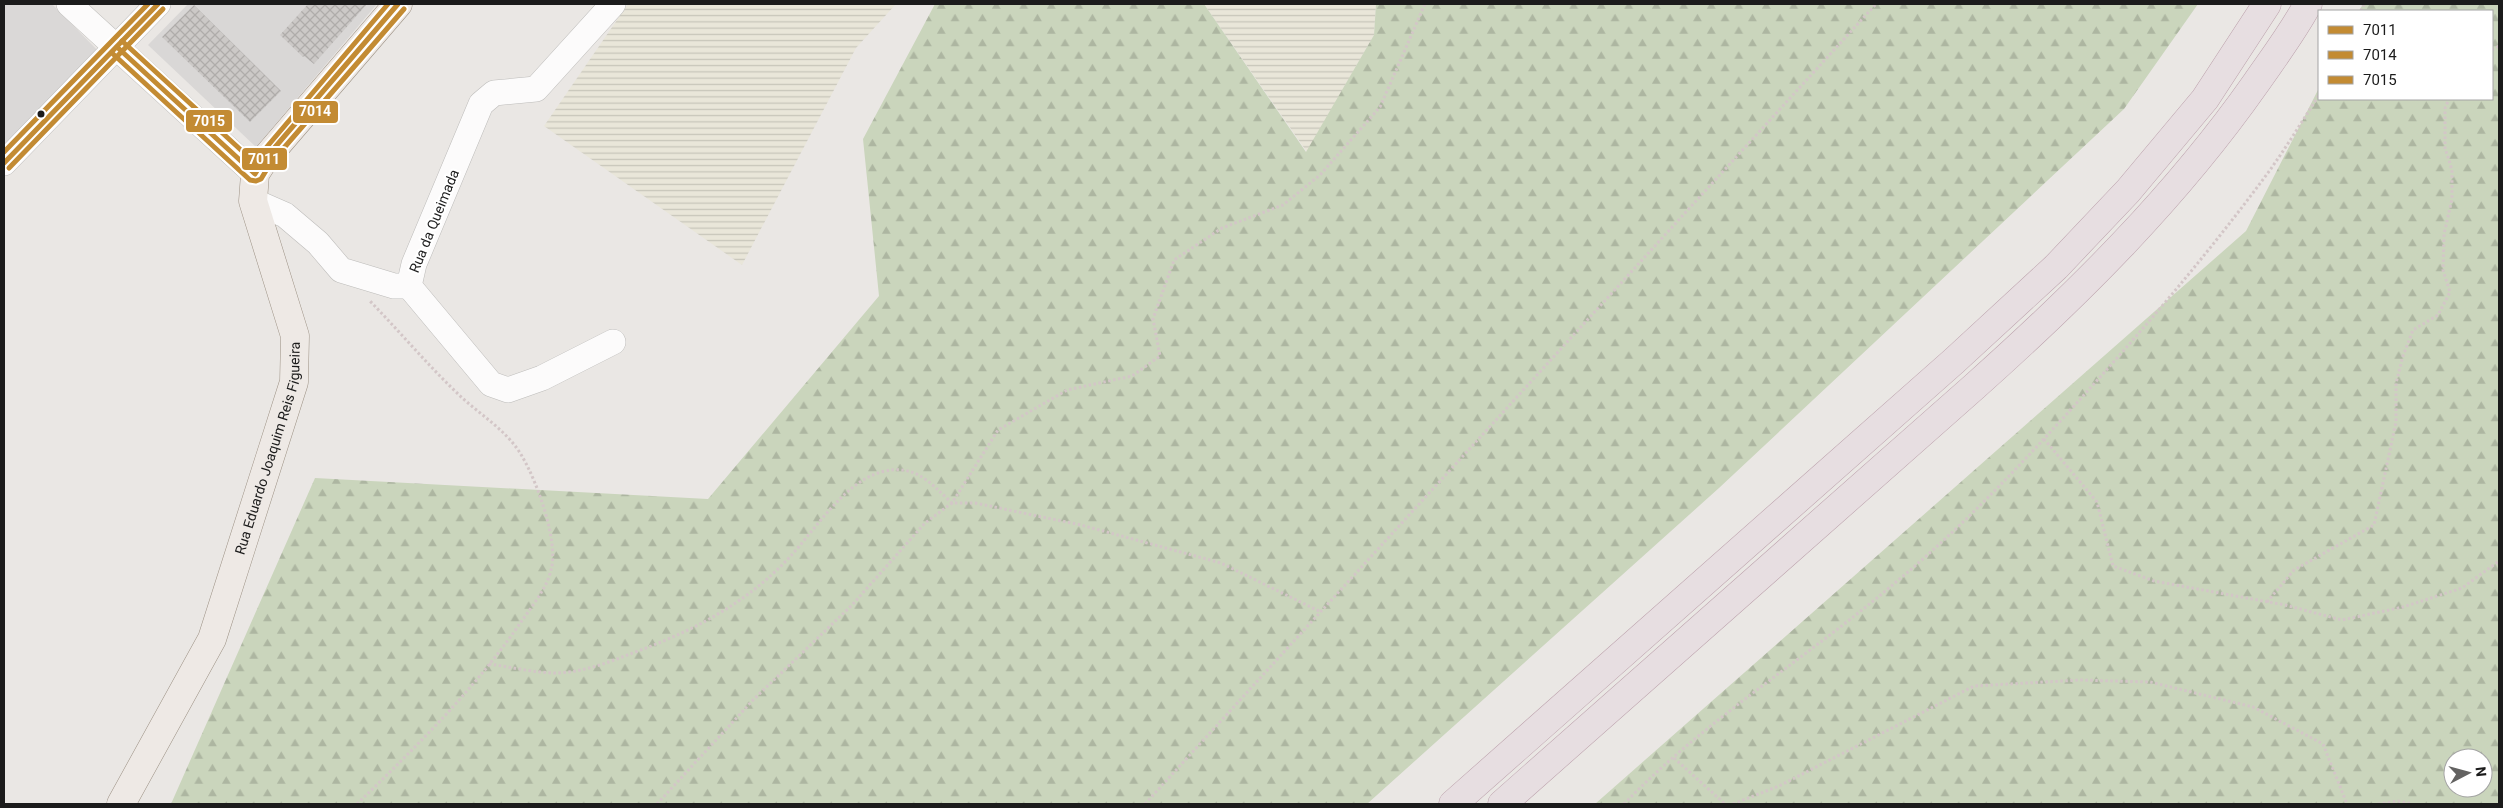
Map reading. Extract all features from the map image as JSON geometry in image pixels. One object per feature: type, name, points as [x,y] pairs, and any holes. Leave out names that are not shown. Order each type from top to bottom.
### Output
[{"type":"highway","points":[[1453,804],[1954,361],[2056,267],[2128,192],[2205,99],[2268,4]]},
{"type":"highway","points":[[1502,804],[1975,386],[2049,319],[2115,255],[2222,131],[2295,27],[2308,4]]},
{"type":"main road","name":"Rua Eduardo Joaquim Reis Figueira","points":[[121,804],[212,640],[294,382],[295,336],[253,201],[256,174],[264,160],[398,4]]},
{"type":"street","points":[[69,4],[256,174]]},
{"type":"street","points":[[4,163],[158,4]]},
{"type":"street","name":"Rua da Queimada","points":[[612,4],[536,90],[494,92],[481,104],[414,264],[409,286],[491,384],[508,390],[542,378],[613,342]]},
{"type":"street","points":[[253,201],[285,215],[318,243],[341,270],[394,286],[409,286]]},
{"type":"path","points":[[657,804],[754,699],[852,605],[924,523],[952,503],[998,430],[1067,390],[1132,376],[1160,356],[1153,319],[1174,260],[1222,228],[1283,204],[1320,175],[1380,107],[1425,4]]},
{"type":"path","points":[[1145,804],[1876,4]]},
{"type":"path","points":[[1624,804],[1751,692],[1896,583],[1968,517],[2044,439],[2159,312],[2271,169],[2318,97]]},
{"type":"path","points":[[2267,602],[2294,570],[2374,525],[2396,422],[2396,383],[2403,356],[2413,330],[2438,315],[2450,292],[2443,270],[2444,234],[2452,199],[2452,170],[2444,148],[2445,108],[2449,100]]},
{"type":"path","points":[[357,804],[437,726],[489,664],[538,598],[552,570],[553,544],[549,522],[523,458],[506,434],[457,393],[368,299]]},
{"type":"path","points":[[2044,439],[2097,502],[2113,566],[2154,581],[2267,602],[2342,620],[2403,607],[2462,588],[2499,561]]},
{"type":"path","points":[[489,664],[557,672],[596,667],[677,637],[723,613],[753,591],[785,562],[848,491],[878,473],[899,468],[919,474],[952,503],[975,503],[1082,524],[1221,563],[1321,612]]},
{"type":"path","points":[[1733,804],[1779,786],[1974,686],[2080,680],[2150,682],[2254,707],[2323,744],[2347,804]]},
{"type":"path","points":[[1674,758],[1724,804]]},
{"type":"path","points":[[2378,804],[2398,801],[2412,804]]},
{"type":"shaded area","points":[[4,4],[52,4],[100,53],[4,149]]},
{"type":"shaded area","points":[[188,4],[377,4],[256,147],[148,45]]},
{"type":"shaded area","points":[[628,4],[896,4],[856,48],[742,265],[544,126]]},
{"type":"shaded area","points":[[1204,4],[1376,4],[1374,35],[1307,152]]},
{"type":"green space","points":[[935,4],[1204,4],[1306,152],[1374,35],[1376,4],[2198,4],[2124,109],[1719,488],[1367,804],[171,804],[315,478],[708,499],[879,296],[863,139]]},
{"type":"green space","points":[[2363,4],[2499,4],[2499,804],[1595,804],[2246,231],[2318,90],[2318,100],[2493,100],[2493,10],[2360,10]]},
{"type":"building","points":[[308,4],[367,4],[314,64],[303,57],[280,35]]},
{"type":"building","points":[[194,5],[281,91],[250,122],[162,37]]},
{"type":"transit line","name":"7015","points":[[4,152],[148,4]]},
{"type":"transit line","name":"7011","points":[[4,163],[158,4]]},
{"type":"transit line","name":"7015","points":[[122,41],[254,162],[388,4]]},
{"type":"transit line","name":"7011","points":[[117,47],[255,174],[264,160],[398,4]]},
{"type":"transit line","name":"7014","points":[[9,168],[163,9]]},
{"type":"transit line","name":"7014","points":[[112,53],[250,180],[256,181],[261,179],[270,164],[404,9]]}]
